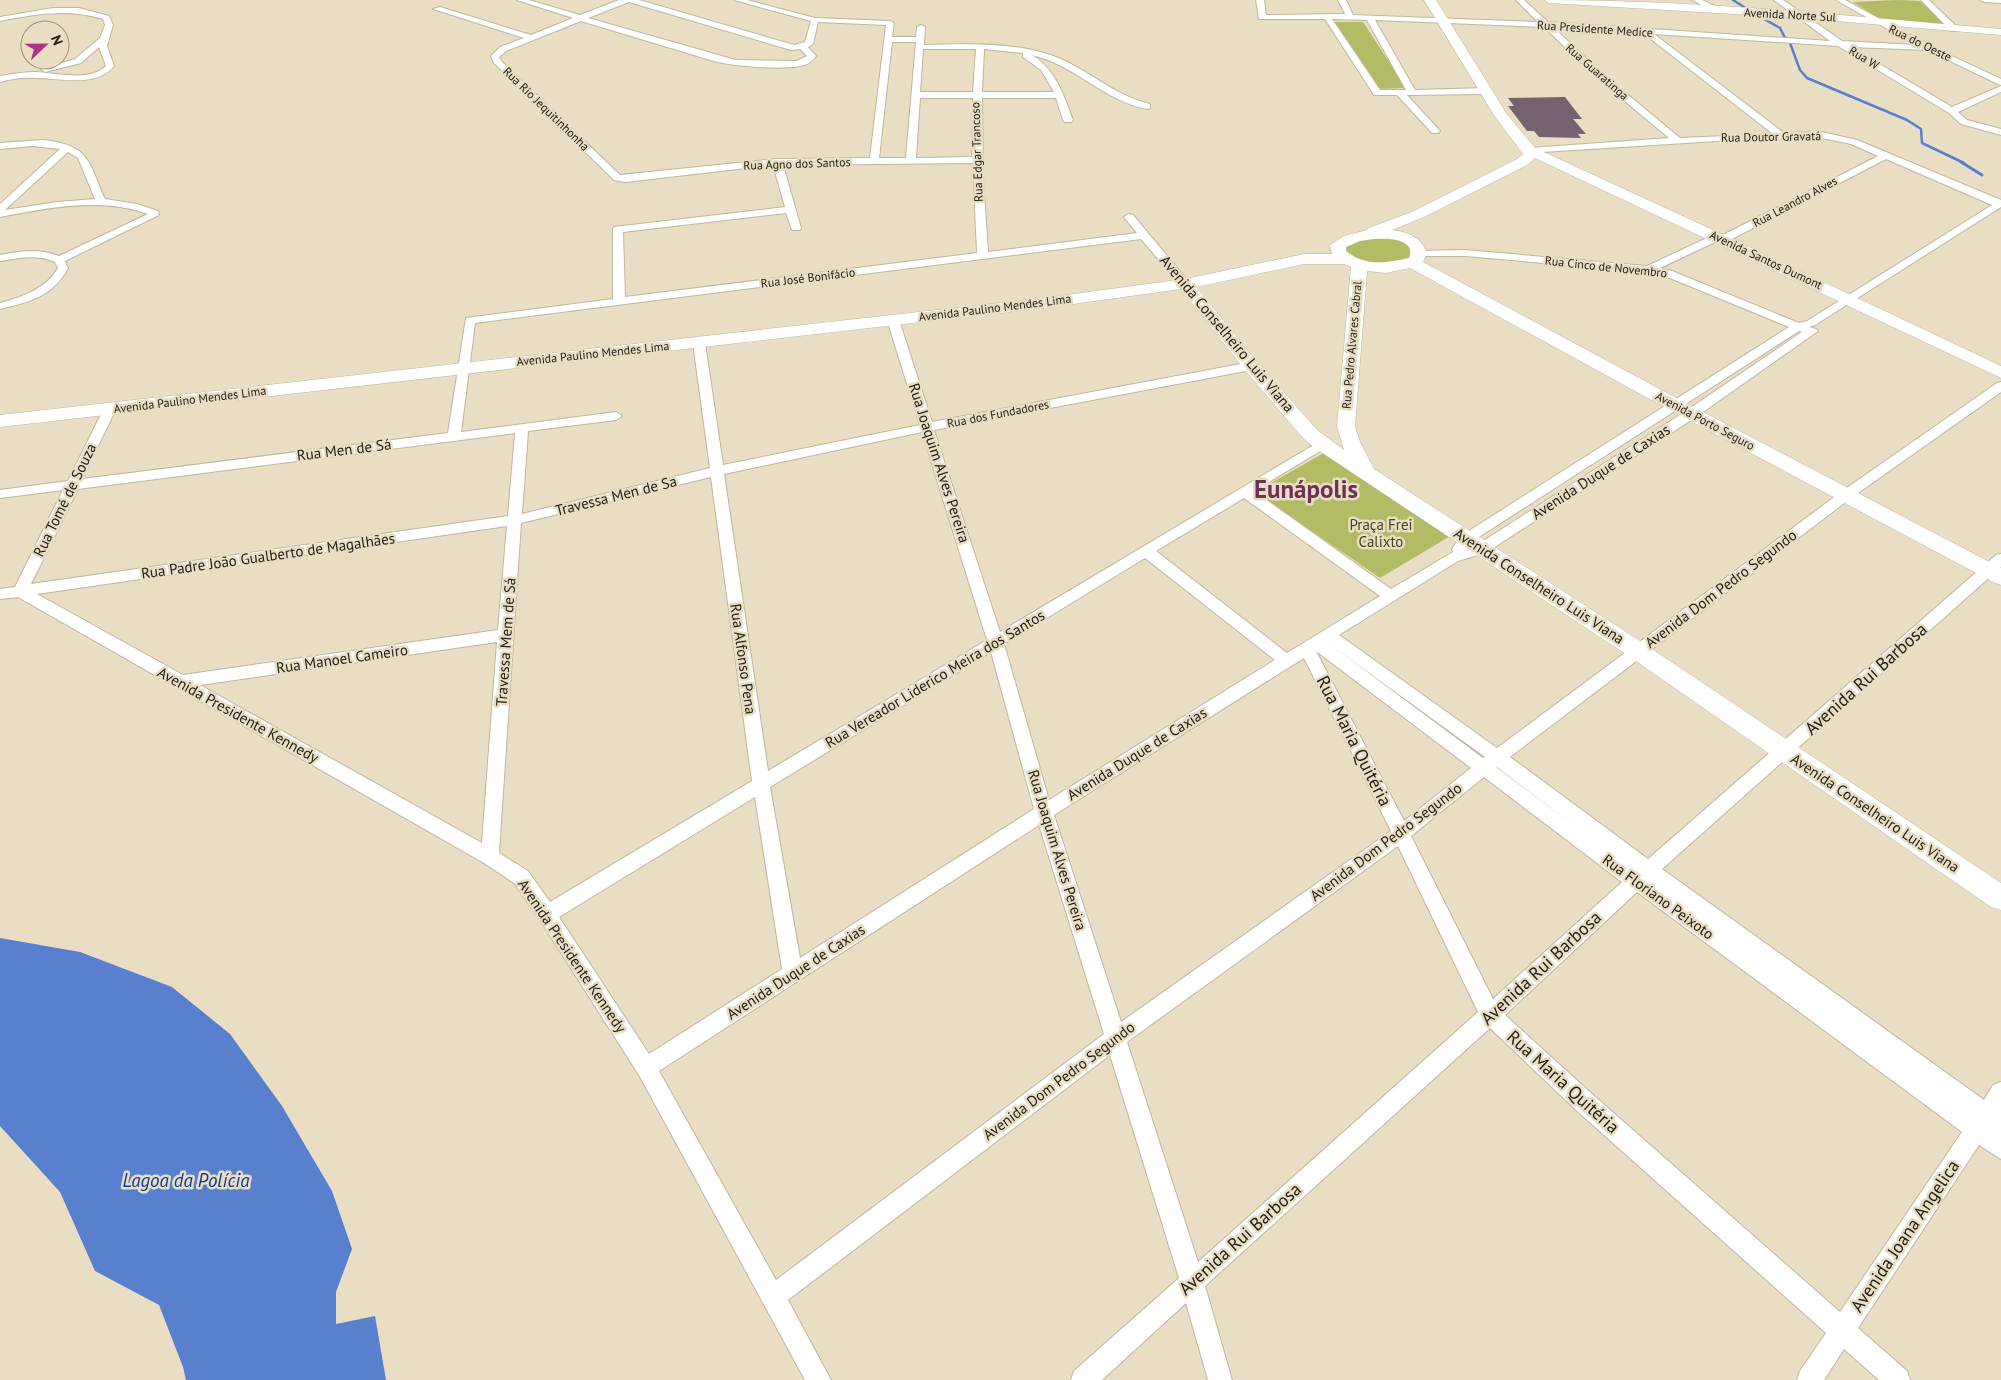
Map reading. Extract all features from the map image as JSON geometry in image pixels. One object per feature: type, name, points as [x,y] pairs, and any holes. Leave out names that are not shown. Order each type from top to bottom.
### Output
[{"type":"main road","points":[[1290,262],[1304,253],[1364,235],[1419,214],[1522,162],[1530,155],[1530,151],[1517,136],[1487,92],[1430,0]]},
{"type":"main road","name":"Avenida Santos Dumont","points":[[1530,151],[1850,300],[2001,384]]},
{"type":"main road","points":[[1364,235],[1400,235],[1405,225],[1419,214]]},
{"type":"main road","name":"Avenida Porto Seguro","points":[[1400,235],[1415,244],[1415,258],[1683,409],[1846,495],[1997,569]]},
{"type":"main road","name":"Rua Pedro Alvares Cabral","points":[[1345,241],[1337,249],[1338,252],[1353,262],[1346,426],[1350,442],[1365,471]]},
{"type":"main road","points":[[1290,262],[1316,258],[1387,268],[1415,258]]},
{"type":"main road","name":"Avenida Paulino Mendes Lima","points":[[0,421],[893,320],[1185,284],[1290,262]]},
{"type":"main road","name":"Avenida Conselheiro Luis Viana","points":[[1185,284],[1251,366],[1310,434],[1322,444],[1365,471],[1467,548],[1638,651],[2001,898]]},
{"type":"main road","name":"Rua Pedro Alvares Cabral","points":[[1322,444],[1337,437],[1346,426]]},
{"type":"street","points":[[521,0],[736,63],[798,64],[807,61],[812,56],[803,47]]},
{"type":"street","name":"Rua Rio Jequitinhonha","points":[[617,178],[495,60],[495,56],[503,49],[626,0]]},
{"type":"street","points":[[631,0],[794,48],[810,44],[814,20]]},
{"type":"street","points":[[738,0],[814,20],[889,22],[874,161]]},
{"type":"street","name":"Rua Presidente Medice","points":[[1260,0],[1262,17],[1442,20],[1842,45],[1928,48]]},
{"type":"street","points":[[1342,0],[1350,18]]},
{"type":"street","name":"Rua Guaratinga","points":[[1520,0],[1545,26],[1600,76],[1678,141]]},
{"type":"street","name":"Avenida Norte Sul","points":[[1548,0],[1607,2],[1874,20],[2001,32]]},
{"type":"street","points":[[1696,0],[1719,10]]},
{"type":"street","name":"Rua W","points":[[1778,0],[1842,45],[1952,111],[1964,122],[2001,132]]},
{"type":"street","name":"Rua do Oeste","points":[[1840,0],[1928,48],[2001,82]]},
{"type":"street","points":[[1925,0],[1954,28]]},
{"type":"street","points":[[1984,0],[2001,1]]},
{"type":"street","points":[[546,8],[560,3]]},
{"type":"street","points":[[437,8],[530,38]]},
{"type":"street","points":[[0,19],[56,9],[76,9],[108,20],[109,25],[102,40],[78,61],[0,79]]},
{"type":"street","points":[[1327,17],[1377,93],[1487,92]]},
{"type":"street","points":[[1370,18],[1412,92]]},
{"type":"street","points":[[911,160],[921,27]]},
{"type":"street","points":[[1646,32],[1782,136]]},
{"type":"street","points":[[16,76],[79,77],[106,72],[110,66],[102,40]]},
{"type":"street","points":[[888,40],[1000,47],[1040,54],[1059,61],[1134,104],[1147,106]]},
{"type":"street","name":"Rua Edgar Trancoso","points":[[980,47],[976,95],[977,160],[983,256]]},
{"type":"street","points":[[1017,50],[1050,72],[1057,85],[1058,95],[1068,120]]},
{"type":"street","points":[[1952,111],[2001,89]]},
{"type":"street","points":[[1400,92],[1435,131]]},
{"type":"street","points":[[915,95],[1058,95]]},
{"type":"street","name":"Rua Doutor Gravatá","points":[[1530,151],[1678,141],[1782,136],[1832,136],[1854,142],[2000,203]]},
{"type":"street","points":[[0,146],[51,144],[67,148],[82,157],[102,203]]},
{"type":"street","points":[[0,209],[67,148]]},
{"type":"street","name":"Rua Leandro Alves","points":[[1650,269],[1713,239],[1728,237],[1884,156]]},
{"type":"street","name":"Rua Agno dos Santos","points":[[617,178],[625,179],[777,162],[977,160]]},
{"type":"street","points":[[777,162],[796,228]]},
{"type":"street","points":[[0,214],[55,204],[102,203],[154,213],[154,215],[59,260]]},
{"type":"street","name":"Avenida Duque de Caxias","points":[[1467,548],[2000,203]]},
{"type":"street","points":[[618,301],[618,228],[790,210]]},
{"type":"street","name":"Avenida Conselheiro Luis Viana","points":[[1129,217],[1185,284]]},
{"type":"street","name":"Rua José Bonifácio","points":[[463,368],[470,320],[1145,235]]},
{"type":"street","name":"Rua Cinco de Novembro","points":[[1415,258],[1465,253],[1650,269],[1679,276],[1797,328],[1811,327]]},
{"type":"street","points":[[0,258],[34,254],[52,256],[59,260],[63,268],[57,279],[50,285],[31,296],[0,306]]},
{"type":"street","name":"Rua Joaquim Alves Pereira","points":[[893,320],[996,643],[1044,812],[1117,1037],[1192,1280],[1220,1380]]},
{"type":"street","name":"Avenida Duque de Caxias","points":[[646,1068],[1044,812],[1467,548],[1683,409],[1797,328]]},
{"type":"street","name":"Rua Alfonso Pena","points":[[699,343],[761,783],[793,974]]},
{"type":"street","name":"Rua dos Fundadores","points":[[717,471],[928,427],[1251,366]]},
{"type":"street","points":[[454,436],[463,368]]},
{"type":"street","name":"Avenida Dom Pedro Segundo","points":[[773,1297],[1117,1037],[1401,834],[1491,762],[1846,495],[2001,384]]},
{"type":"street","name":"Rua Tomé de Souza","points":[[20,591],[110,409]]},
{"type":"street","name":"Rua Men de Sá","points":[[72,485],[616,416]]},
{"type":"street","name":"Travessa Mem de Sá","points":[[490,856],[505,635],[516,520],[522,428]]},
{"type":"street","name":"Rua Vereador Liderico Meira dos Santos","points":[[547,914],[1322,444]]},
{"type":"street","name":"Travessa Men de Sa","points":[[516,520],[717,471]]},
{"type":"street","points":[[0,494],[72,485]]},
{"type":"street","points":[[1244,491],[1391,596]]},
{"type":"street","name":"Rua Padre João Gualberto de Magalhães","points":[[0,594],[516,520]]},
{"type":"street","points":[[1146,551],[1286,661]]},
{"type":"street","name":"Avenida Rui Barbosa","points":[[1084,1380],[1192,1280],[1490,1015],[1642,876],[1997,569]]},
{"type":"street","name":"Avenida Presidente Kennedy","points":[[20,591],[490,856],[521,877],[646,1068],[819,1380]]},
{"type":"street","name":"Rua Manoel Cameiro","points":[[180,682],[505,635]]},
{"type":"street","name":"Rua Floriano Peixoto","points":[[1317,643],[1491,762],[1642,876],[1988,1123],[2001,1148]]},
{"type":"street","name":"Rua Maria Quitéria","points":[[1317,643],[1401,834],[1490,1015],[1584,1102],[1898,1380]]},
{"type":"street","name":"Avenida Joana Angelica","points":[[1808,1380],[1988,1123],[2001,1093]]},
{"type":"green space","points":[[1920,1],[1942,21],[1941,25],[1880,19],[1853,2]]},
{"type":"green space","points":[[1334,22],[1363,22],[1406,88],[1378,89]]},
{"type":"green space","points":[[1396,237],[1413,247],[1409,258],[1385,266],[1365,262],[1354,257],[1344,249],[1361,239]]},
{"type":"green space","name":"Praça Frei Calixto","points":[[1324,453],[1452,535],[1380,578],[1255,492]]},
{"type":"water","name":"Lagoa da Polícia","points":[[0,938],[80,952],[172,987],[230,1034],[282,1106],[332,1191],[352,1249],[336,1292],[336,1324],[375,1316],[386,1380],[186,1380],[183,1367],[159,1305],[95,1271],[60,1192],[0,1126]]},
{"type":"building","points":[[1565,97],[1582,119],[1573,119],[1586,134],[1578,134],[1581,138],[1539,137],[1534,131],[1527,131],[1508,106],[1514,106],[1508,98]]},
{"type":"waterway","points":[[1733,0],[1747,9]]},
{"type":"waterway","points":[[1755,14],[1780,28],[1785,38]]},
{"type":"waterway","points":[[1790,43],[1800,70],[1807,78],[1907,120],[1921,129],[1922,143],[1964,163]]},
{"type":"waterway","points":[[1961,162],[1982,175]]},
{"type":"district","name":"Eunápolis","points":[[1306,489]]}]
